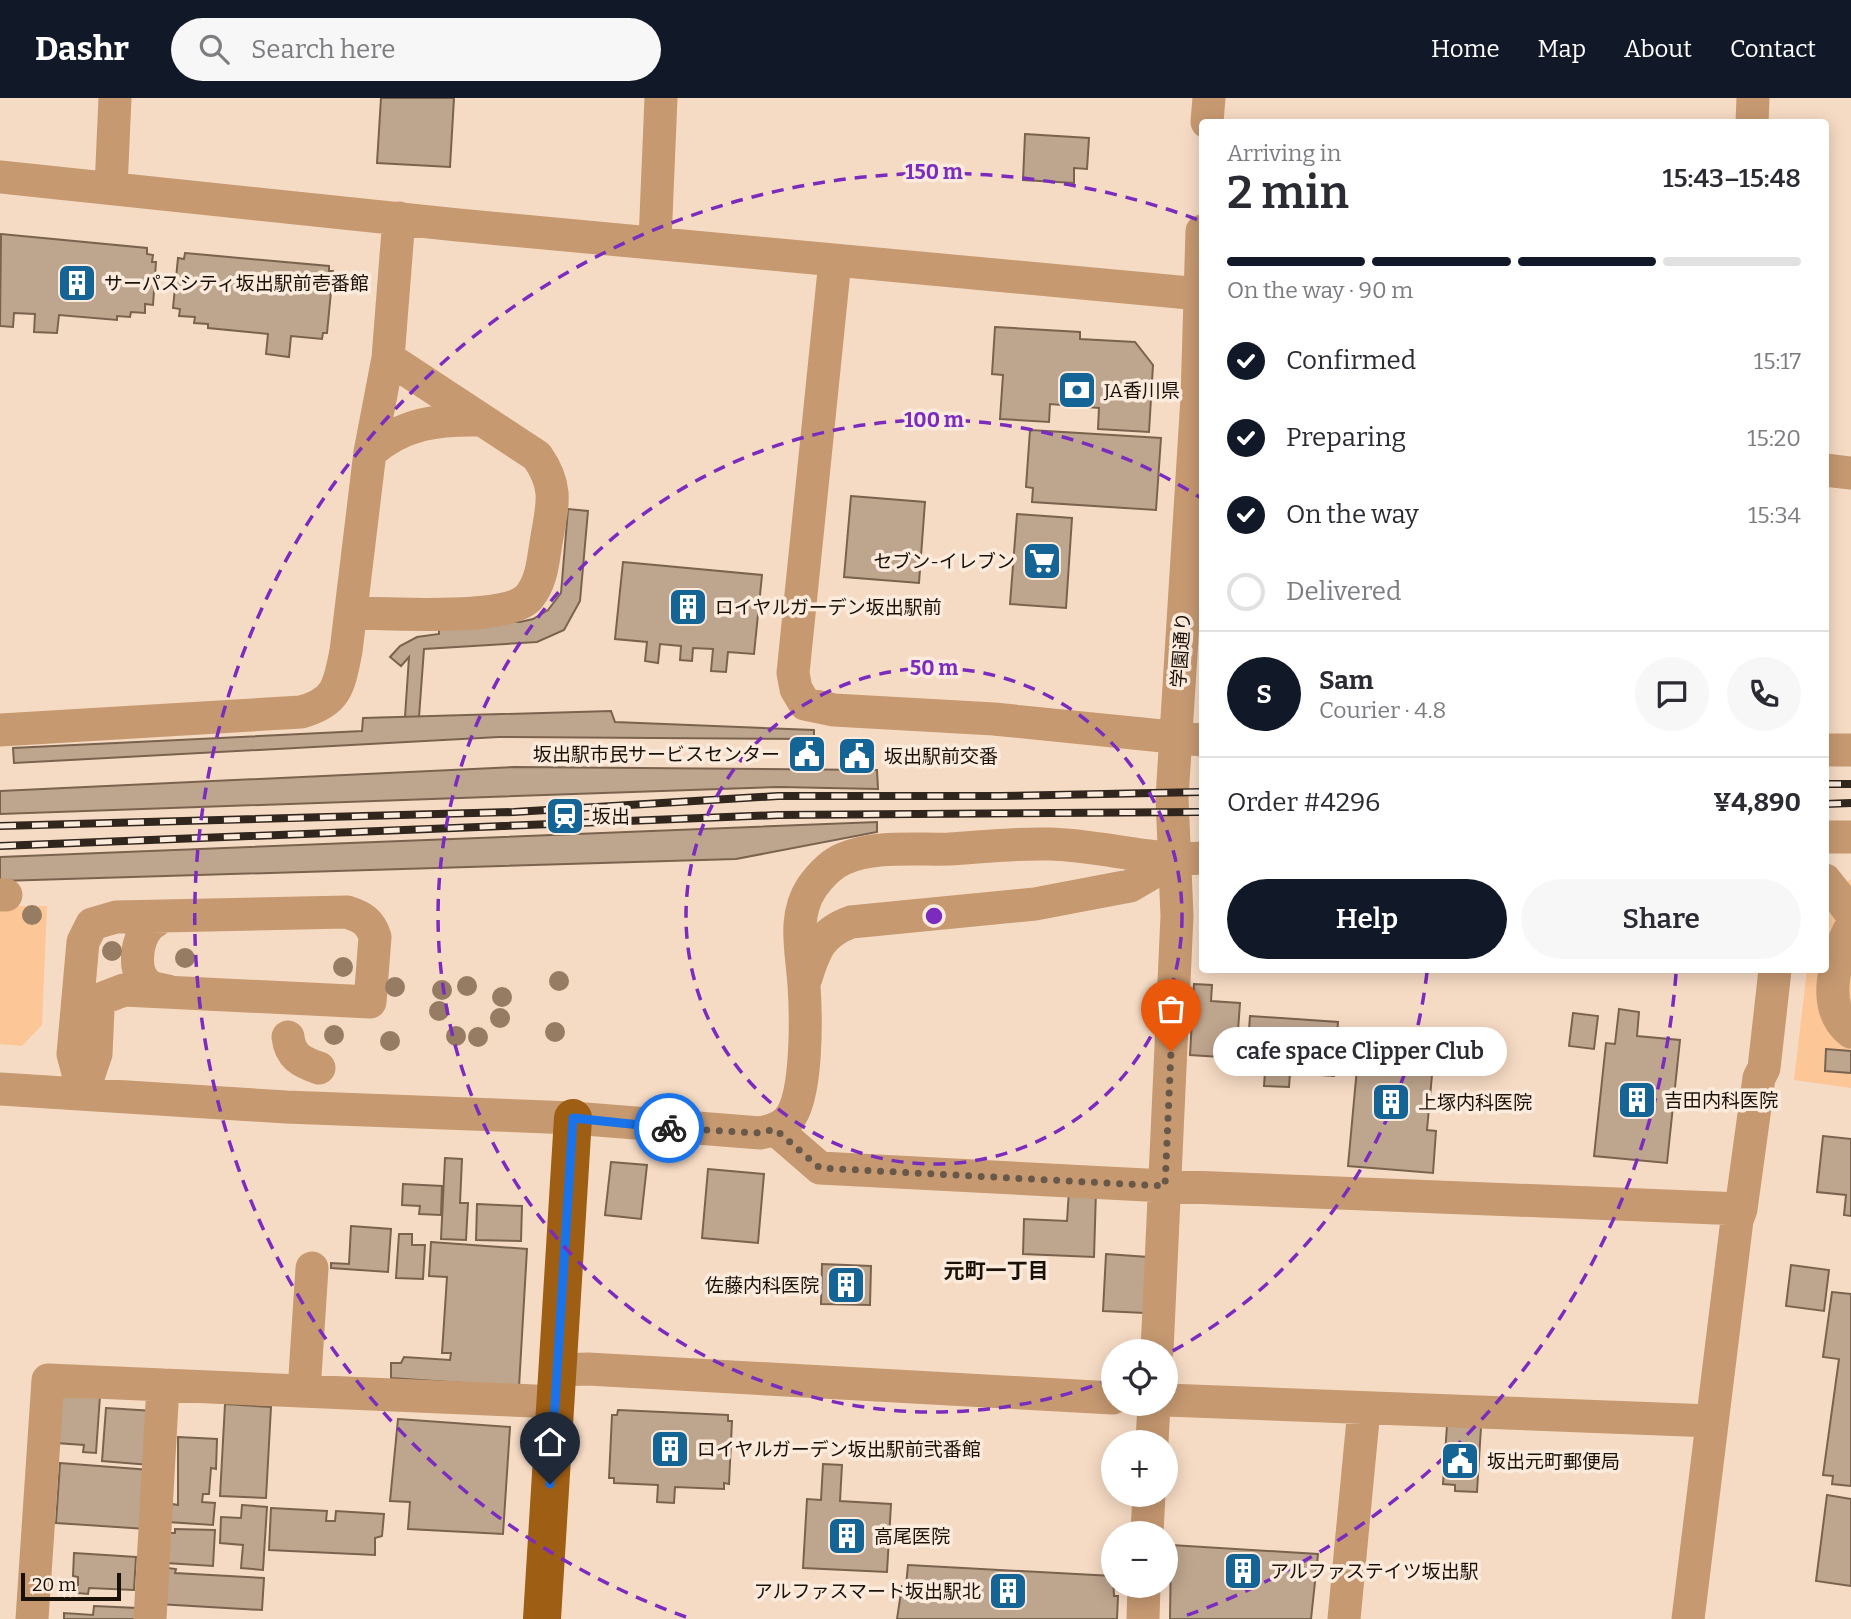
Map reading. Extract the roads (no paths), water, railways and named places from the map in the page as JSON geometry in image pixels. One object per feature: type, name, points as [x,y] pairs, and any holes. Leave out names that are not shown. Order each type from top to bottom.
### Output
[{"type":"main road","points":[[542,1619],[573,1118]]},
{"type":"street","points":[[111,188],[116,98]]},
{"type":"street","points":[[655,241],[661,98]]},
{"type":"street","points":[[1208,119],[1209,98]]},
{"type":"street","points":[[1752,119],[1753,98]]},
{"type":"street","points":[[0,177],[835,261],[1199,294]]},
{"type":"street","points":[[0,730],[301,712],[318,708],[332,697],[340,682],[370,452],[388,358],[399,218]]},
{"type":"street","points":[[835,261],[793,673],[796,689],[805,704],[834,710],[993,719],[1189,739]]},
{"type":"street","points":[[351,613],[485,613],[509,610],[527,599],[540,580],[554,497],[549,474],[537,456],[388,358]]},
{"type":"street","name":"学園通り","points":[[1158,1339],[1177,916],[1188,859],[1172,798],[1189,739],[1199,395]]},
{"type":"street","points":[[370,452],[384,440],[415,424],[445,420],[481,420]]},
{"type":"street","points":[[1829,750],[1851,750]]},
{"type":"street","points":[[1829,837],[1851,837]]},
{"type":"street","points":[[0,1089],[83,1092],[286,1107],[573,1118],[748,1133],[775,1129],[788,1121],[797,1104],[802,1079],[804,984],[798,952],[800,924],[810,890],[823,872],[844,858],[875,852],[1050,844],[1188,859]]},
{"type":"street","points":[[804,984],[814,951],[822,937],[832,929],[851,922],[1035,904],[1130,886],[1188,859]]},
{"type":"street","points":[[1829,885],[1851,913]]},
{"type":"street","points":[[347,912],[363,917],[372,927],[374,937],[370,1002],[124,990],[103,998],[98,1009],[96,1054],[83,1092],[73,1054],[86,930],[101,919],[347,912]]},
{"type":"street","points":[[163,916],[149,926],[142,938],[138,970],[150,986],[173,993]]},
{"type":"street","points":[[1851,926],[1839,950],[1833,978],[1836,1013],[1851,1032]]},
{"type":"street","points":[[1688,1619],[1737,1220],[1741,1209],[1759,1078],[1764,1068],[1775,973]]},
{"type":"street","points":[[288,1037],[293,1054],[306,1064],[319,1068]]},
{"type":"street","points":[[775,1129],[820,1168],[1165,1186],[1741,1209]]},
{"type":"street","points":[[304,1391],[312,1268]]},
{"type":"street","points":[[32,1619],[48,1380],[304,1391],[557,1386],[588,1369],[1101,1397]]},
{"type":"street","points":[[150,1619],[163,1385]]},
{"type":"street","points":[[1178,1401],[1712,1421]]},
{"type":"street","points":[[1345,1619],[1364,1409]]},
{"type":"street","points":[[1143,1619],[1144,1598]]},
{"type":"railway","points":[[1829,784],[1851,784]]},
{"type":"railway","points":[[0,826],[514,812],[778,796],[1199,792]]},
{"type":"railway","points":[[1829,804],[1851,803]]},
{"type":"railway","points":[[0,846],[778,815],[1199,812]]},
{"type":"place","name":"サーパスシティ坂出駅前壱番館","points":[[77,283]]},
{"type":"place","name":"JA香川県","points":[[1077,390]]},
{"type":"place","name":"セブン-イレブン","points":[[1042,561]]},
{"type":"place","name":"ロイヤルガーデン坂出駅前","points":[[688,607]]},
{"type":"place","name":"坂出駅市民サービスセンター","points":[[807,754]]},
{"type":"place","name":"坂出駅前交番","points":[[857,756]]},
{"type":"place","name":"坂出","points":[[565,816]]},
{"type":"place","name":"cafe space Clipper Club","points":[[1171,1051]]},
{"type":"place","name":"吉田内科医院","points":[[1637,1100]]},
{"type":"place","name":"上塚内科医院","points":[[1391,1102]]},
{"type":"place","name":"佐藤内科医院","points":[[846,1285]]},
{"type":"place","name":"ロイヤルガーデン坂出駅前弐番館","points":[[670,1449]]},
{"type":"place","name":"坂出元町郵便局","points":[[1460,1461]]},
{"type":"place","name":"高尾医院","points":[[847,1536]]},
{"type":"place","name":"アルファステイツ坂出駅","points":[[1243,1571]]},
{"type":"place","name":"アルファスマート坂出駅北","points":[[1008,1591]]},
{"type":"district","name":"元町一丁目","points":[[996,1271]]}]
